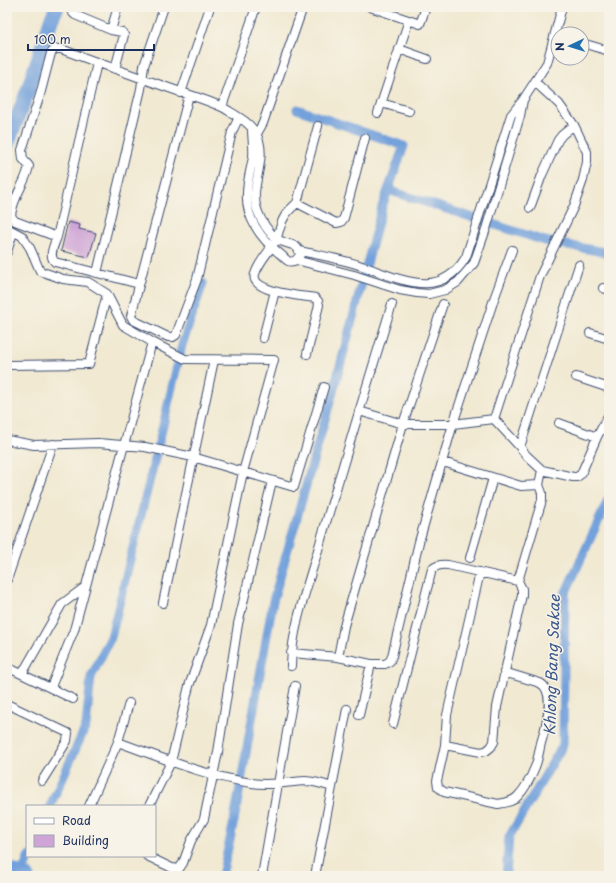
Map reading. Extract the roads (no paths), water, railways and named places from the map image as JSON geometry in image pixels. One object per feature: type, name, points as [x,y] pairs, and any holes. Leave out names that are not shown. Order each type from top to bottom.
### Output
[{"type":"street","points":[[72,7],[75,15],[111,30],[122,32],[124,35],[115,69]]},
{"type":"street","points":[[111,30],[118,7]]},
{"type":"street","points":[[96,273],[144,66],[164,7]]},
{"type":"street","points":[[210,7],[185,94],[131,316],[133,320],[168,337],[173,338],[176,335],[197,279],[232,132],[239,117]]},
{"type":"street","points":[[222,107],[256,7]]},
{"type":"street","points":[[303,7],[263,123],[254,135],[253,155],[246,194],[248,213],[257,230],[271,247],[283,255],[286,261],[293,262],[296,260],[354,275],[400,290],[417,293],[429,294],[445,290],[458,282],[474,263],[486,229],[520,116],[523,100]]},
{"type":"street","points":[[375,8],[420,24],[426,7]]},
{"type":"street","points":[[299,251],[358,265],[420,284],[433,283],[450,276],[460,266],[466,257],[510,115],[523,100],[547,63],[562,7]]},
{"type":"street","points":[[378,113],[409,20]]},
{"type":"street","points":[[590,45],[609,51]]},
{"type":"street","points":[[57,237],[15,221],[11,216],[12,208],[28,173],[29,166],[23,158],[22,150],[40,95],[51,53],[55,49],[61,49],[222,107],[239,117],[254,135],[262,155],[255,194],[257,211],[264,225],[277,239],[289,245],[296,246],[300,255],[296,260]]},
{"type":"street","points":[[399,50],[428,60]]},
{"type":"street","points":[[97,63],[57,237],[51,256],[52,260],[55,262],[139,284]]},
{"type":"street","points":[[494,419],[540,276],[565,227],[583,180],[587,162],[587,152],[574,125],[560,104],[535,82]]},
{"type":"street","points":[[381,103],[410,111]]},
{"type":"street","points":[[530,208],[542,175],[558,140],[562,134],[574,125]]},
{"type":"street","points":[[307,354],[320,305],[318,301],[315,298],[275,291],[257,283],[254,280],[255,274],[262,260],[277,239],[286,212],[297,203],[318,126]]},
{"type":"street","points":[[297,203],[328,220],[336,223],[341,222],[345,215],[365,138]]},
{"type":"street","points":[[7,252],[10,230],[22,236],[30,248],[40,270],[63,279],[88,282],[106,294],[123,325],[185,359],[274,360],[243,472],[211,625],[189,686],[171,762],[150,805]]},
{"type":"street","points":[[283,255],[284,249],[289,245]]},
{"type":"street","points":[[291,653],[338,657],[371,664],[385,664],[390,661],[419,542],[453,424],[494,299],[512,250]]},
{"type":"street","points":[[520,447],[579,265]]},
{"type":"street","points":[[400,290],[403,280]]},
{"type":"street","points":[[263,338],[275,291]]},
{"type":"street","points":[[7,365],[89,364],[106,294]]},
{"type":"street","points":[[291,666],[291,653],[300,611],[392,304]]},
{"type":"street","points":[[338,657],[344,626],[404,424],[442,304]]},
{"type":"street","points":[[590,333],[609,340]]},
{"type":"street","points":[[51,687],[74,630],[152,342]]},
{"type":"street","points":[[163,603],[214,360]]},
{"type":"street","points":[[576,377],[609,388]]},
{"type":"street","points":[[7,440],[34,445],[98,442],[145,447],[193,457],[294,487],[324,387]]},
{"type":"street","points":[[359,411],[404,424],[453,424],[494,419]]},
{"type":"street","points":[[494,419],[526,455],[542,470],[577,477],[581,474],[609,414]]},
{"type":"street","points":[[559,423],[597,437]]},
{"type":"street","points":[[7,580],[53,444]]},
{"type":"street","points":[[443,462],[521,486],[539,486]]},
{"type":"street","points":[[445,745],[480,752],[486,751],[494,742],[497,707],[522,596],[522,589],[518,581],[542,500],[542,493],[539,486],[542,470]]},
{"type":"street","points":[[470,558],[493,478]]},
{"type":"street","points":[[149,857],[172,868],[179,869],[183,863],[191,841],[204,819],[213,776],[238,624],[272,481]]},
{"type":"street","points":[[393,724],[432,570],[441,564],[518,581]]},
{"type":"street","points":[[480,572],[447,715],[445,745],[437,781],[438,787],[444,792],[498,804],[505,803],[518,796],[531,776],[536,766],[548,714],[547,690],[544,685],[504,672]]},
{"type":"street","points":[[22,674],[62,604],[85,587]]},
{"type":"street","points":[[359,715],[371,664]]},
{"type":"street","points":[[7,667],[73,698]]},
{"type":"street","points":[[262,876],[295,686]]},
{"type":"street","points":[[89,805],[118,742],[129,703]]},
{"type":"street","points":[[7,704],[68,733],[67,741],[42,780]]},
{"type":"street","points":[[315,876],[347,709]]},
{"type":"street","points":[[118,742],[213,776],[254,783],[279,784],[313,782],[332,787]]},
{"type":"waterway","points":[[7,145],[28,90],[51,20],[57,7]]},
{"type":"waterway","points":[[222,876],[234,821],[273,601],[338,374],[382,207],[404,146],[297,109]]},
{"type":"waterway","points":[[388,190],[545,241],[609,253]]},
{"type":"waterway","points":[[50,805],[86,726],[91,677],[111,637],[182,345],[203,283]]},
{"type":"waterway","name":"Khlong Bang Sakae","points":[[506,876],[509,837],[563,745],[565,594],[609,498]]},
{"type":"waterway","points":[[22,874],[29,857]]},
{"type":"waterway","points":[[7,869],[27,876]]}]
